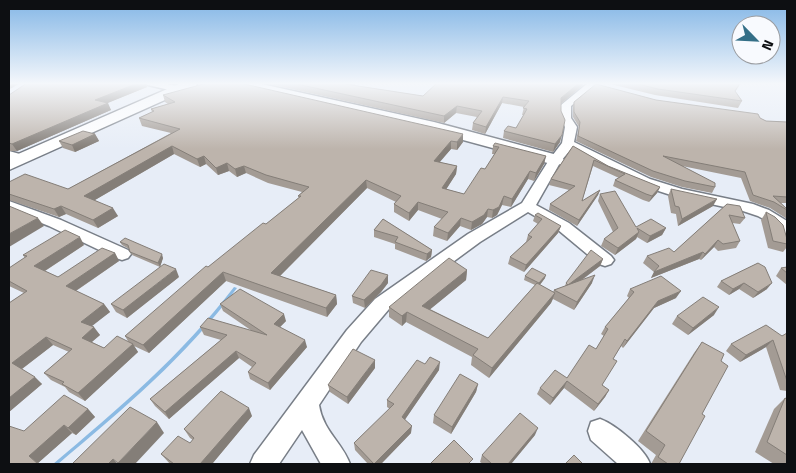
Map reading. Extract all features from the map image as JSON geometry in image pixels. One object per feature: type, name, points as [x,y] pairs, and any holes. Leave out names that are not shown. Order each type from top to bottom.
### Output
[{"type":"street","points":[[13,160],[141,105]]},
{"type":"street","points":[[339,105],[434,127],[555,160]]},
{"type":"street","points":[[263,464],[354,336],[382,304],[474,238],[528,206],[555,160],[568,144],[571,127],[566,118],[566,105]]},
{"type":"street","points":[[568,144],[591,153],[611,166],[632,176],[665,189],[757,210],[776,218],[787,229]]},
{"type":"street","points":[[9,205],[55,223],[122,254]]},
{"type":"street","points":[[528,206],[563,226],[605,260]]},
{"type":"street","points":[[757,210],[787,210]]},
{"type":"street","points":[[307,404],[308,419],[321,444],[337,464]]},
{"type":"street","points":[[600,431],[637,464]]},
{"type":"water","points":[[234,287],[237,288],[218,313],[153,381],[58,464],[53,464],[125,402],[171,358],[193,336]]},
{"type":"building","points":[[9,105],[103,105],[12,144],[9,143]]},
{"type":"building","points":[[164,105],[337,105],[463,134],[457,142],[451,141],[434,161],[457,166],[442,188],[464,194],[481,168],[485,169],[499,147],[493,146],[495,143],[546,156],[536,173],[530,171],[512,199],[504,196],[499,207],[493,210],[488,209],[484,215],[472,222],[461,218],[448,233],[434,227],[448,212],[418,202],[409,213],[394,204],[401,196],[366,180],[271,273],[336,295],[326,308],[223,272],[143,345],[125,336],[206,266],[208,267],[263,223],[266,224],[301,196],[298,196],[309,187],[266,175],[244,166],[235,169],[227,163],[216,168],[204,156],[197,159],[172,146],[84,196],[113,208],[93,220],[61,206],[54,209],[9,194],[9,182],[25,174],[68,189],[180,129],[139,118],[154,111],[151,109]]},
{"type":"building","points":[[394,105],[498,105],[486,127],[473,123],[482,111],[457,106],[444,116]]},
{"type":"building","points":[[526,105],[561,105],[561,111],[565,120],[562,135],[555,144],[504,131],[508,126],[516,128],[527,109],[523,108]]},
{"type":"building","points":[[574,105],[693,105],[758,114],[760,118],[766,121],[787,122],[787,197],[773,196],[787,210],[774,202],[753,195],[745,172],[663,156],[715,183],[715,187],[685,181],[653,171],[578,136],[580,122],[574,112]]},
{"type":"building","points":[[83,131],[95,134],[72,145],[59,141]]},
{"type":"building","points":[[573,146],[608,166],[660,187],[652,196],[646,194],[615,180],[625,174],[594,160],[582,201],[600,190],[579,220],[550,204],[575,186],[551,179]]},
{"type":"building","points":[[671,189],[717,199],[682,219],[679,207],[675,206]]},
{"type":"building","points":[[615,191],[636,227],[651,219],[666,228],[650,236],[637,228],[639,232],[618,248],[604,239],[618,228],[600,194]]},
{"type":"building","points":[[727,204],[740,206],[745,218],[729,215],[740,241],[723,244],[718,240],[705,254],[703,252],[654,272],[659,266],[647,256],[669,248],[674,252]]},
{"type":"building","points":[[9,206],[38,218],[9,234]]},
{"type":"building","points":[[766,212],[783,225],[787,244],[773,241]]},
{"type":"building","points":[[538,213],[561,226],[526,265],[510,257],[532,237],[528,235],[542,219],[535,215]]},
{"type":"building","points":[[383,219],[432,250],[427,254],[395,242],[398,237],[374,230]]},
{"type":"building","points":[[65,230],[80,237],[34,266],[58,277],[102,248],[115,253],[66,286],[104,304],[81,322],[94,327],[82,338],[104,348],[117,336],[133,344],[78,393],[62,384],[64,382],[44,373],[72,349],[46,337],[12,363],[35,377],[9,398],[9,303],[27,291],[9,281],[9,268],[27,256],[23,255]]},
{"type":"building","points":[[125,238],[162,254],[158,263],[130,252],[128,245],[120,242]]},
{"type":"building","points":[[591,250],[603,259],[568,285],[566,283]]},
{"type":"building","points":[[449,258],[467,270],[422,306],[488,338],[537,283],[555,293],[492,368],[473,355],[478,349],[407,312],[402,316],[389,307]]},
{"type":"building","points":[[758,263],[765,267],[772,283],[758,292],[744,283],[733,289],[721,281]]},
{"type":"building","points":[[164,264],[176,269],[123,310],[111,304]]},
{"type":"building","points":[[787,267],[787,273],[781,268]]},
{"type":"building","points":[[532,268],[546,275],[539,283],[525,276]]},
{"type":"building","points":[[371,270],[388,275],[381,285],[364,300],[352,296]]},
{"type":"building","points":[[595,275],[577,302],[554,290]]},
{"type":"building","points":[[661,276],[681,291],[658,301],[627,341],[625,339],[613,359],[617,361],[602,385],[609,390],[598,404],[567,381],[553,398],[540,388],[555,370],[567,378],[589,345],[596,349],[608,329],[605,327],[634,292],[630,289]]},
{"type":"building","points":[[240,289],[284,314],[274,324],[305,340],[268,383],[248,372],[256,363],[236,351],[165,412],[150,399],[227,335],[200,327],[208,318],[267,335],[220,304]]},
{"type":"building","points":[[703,297],[719,307],[693,328],[677,316]]},
{"type":"building","points":[[766,325],[782,336],[787,333],[787,381],[773,340],[746,355],[731,344]]},
{"type":"building","points":[[702,342],[724,354],[721,361],[728,366],[702,414],[705,416],[679,464],[668,464],[658,457],[665,445],[646,431]]},
{"type":"building","points":[[353,349],[375,360],[347,397],[328,385]]},
{"type":"building","points":[[430,357],[440,362],[402,417],[412,426],[374,464],[354,443],[394,404],[387,400],[417,360],[425,364]]},
{"type":"building","points":[[460,374],[478,384],[452,427],[434,415]]},
{"type":"building","points":[[221,391],[249,408],[200,464],[174,464],[161,454],[178,436],[190,443],[194,438],[184,429]]},
{"type":"building","points":[[64,395],[88,409],[68,428],[64,425],[29,456],[38,464],[9,464],[9,426],[24,431]]},
{"type":"building","points":[[785,398],[787,399],[787,455],[767,442]]},
{"type":"building","points":[[130,407],[157,422],[118,463],[113,459],[108,464],[72,464]]},
{"type":"building","points":[[520,413],[538,428],[508,464],[492,464],[482,455]]},
{"type":"building","points":[[454,440],[473,459],[468,464],[430,464]]},
{"type":"building","points":[[574,455],[583,464],[565,464]]}]
